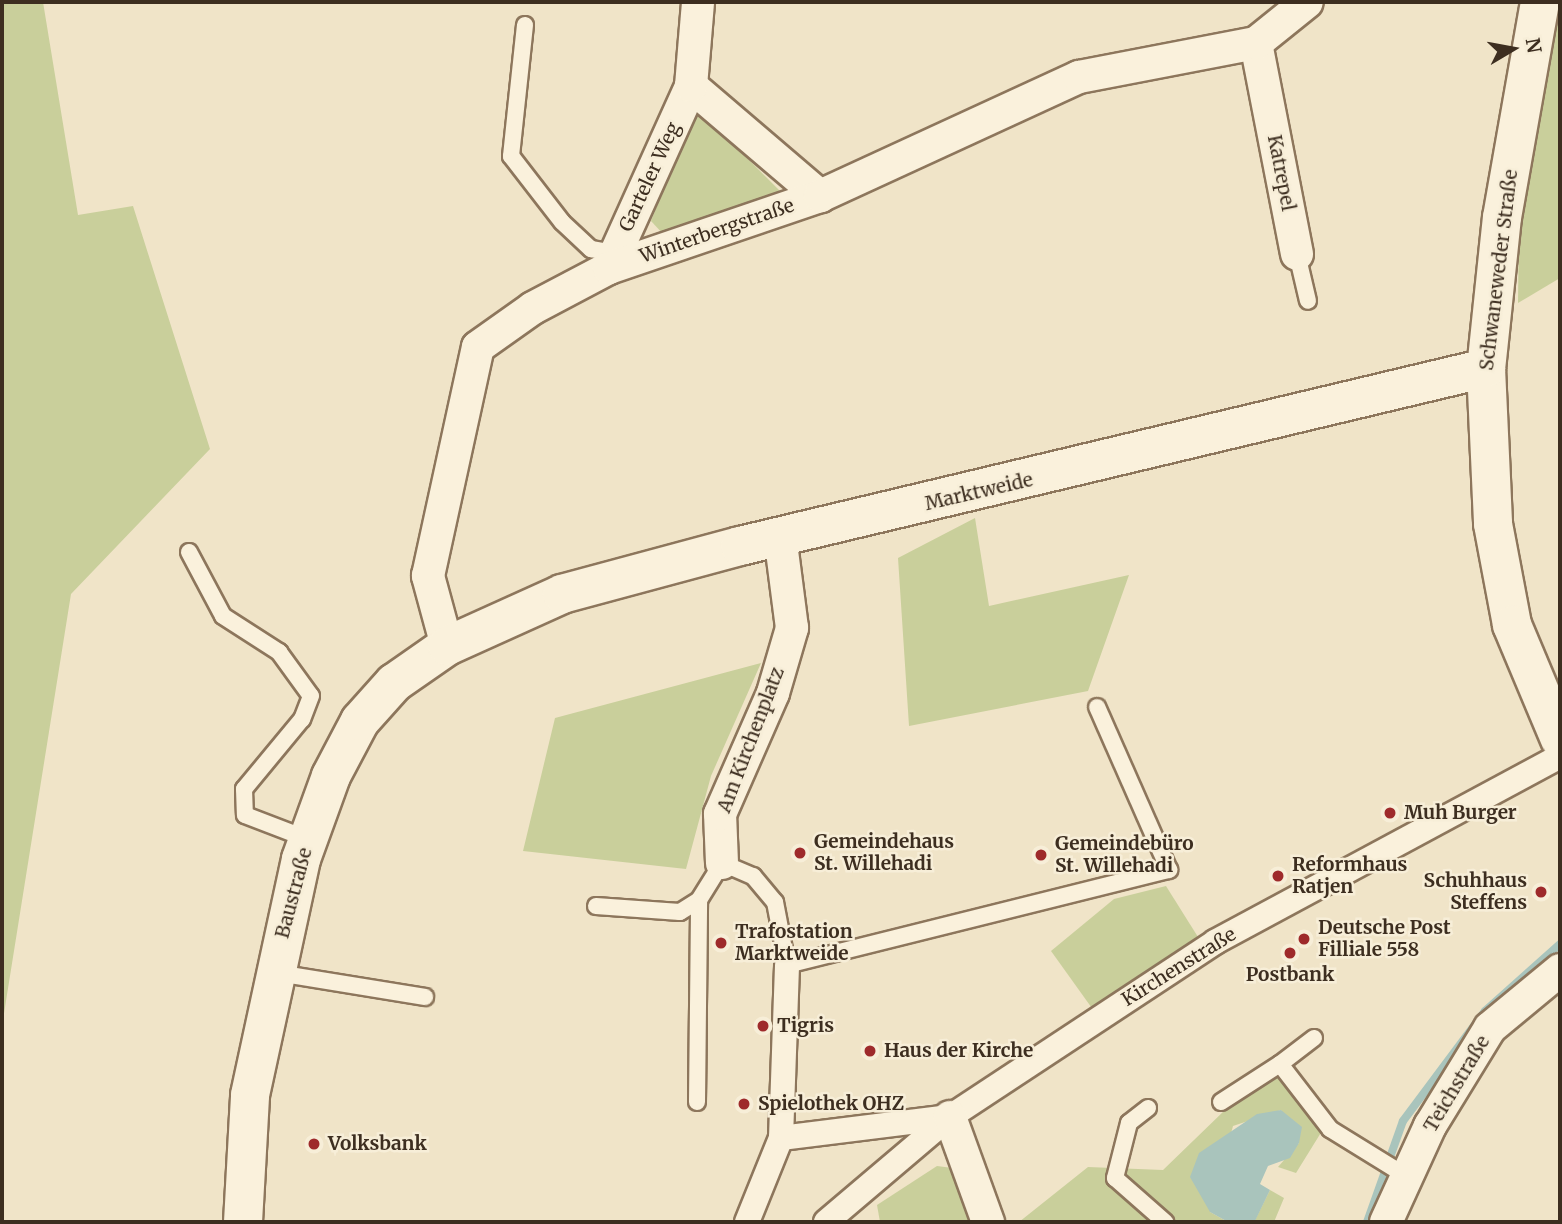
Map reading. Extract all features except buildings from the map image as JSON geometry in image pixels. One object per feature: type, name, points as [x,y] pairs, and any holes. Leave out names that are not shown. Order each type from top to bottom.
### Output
[{"type":"street","name":"Garteler Weg","points":[[612,260],[691,86],[698,2]]},
{"type":"street","points":[[1256,43],[1307,2]]},
{"type":"street","name":"Schwaneweder Straße","points":[[1540,2],[1502,217],[1486,368],[1493,524],[1512,625],[1560,739]]},
{"type":"street","name":"Winterbergstraße","points":[[462,637],[428,576],[478,347],[533,307],[612,260],[820,196],[1079,77],[1256,43]]},
{"type":"street","name":"Katrepel","points":[[1256,43],[1297,254]]},
{"type":"street","points":[[691,86],[820,196]]},
{"type":"street","name":"Marktweide","points":[[462,637],[562,594],[780,536],[1486,368]]},
{"type":"street","name":"Am Kirchenplatz","points":[[722,863],[720,814],[773,693],[792,628],[780,536]]},
{"type":"street","name":"Baustraße","points":[[243,1222],[250,1095],[274,972],[308,839],[360,721],[394,683],[462,637]]},
{"type":"street","name":"Kirchenstraße","points":[[826,1222],[950,1116],[1215,942],[1560,756]]},
{"type":"street","points":[[747,1222],[781,1138],[786,965]]},
{"type":"street","name":"Teichstraße","points":[[1386,1222],[1393,1169],[1490,1028],[1560,970]]},
{"type":"street","points":[[781,1138],[950,1116],[988,1222]]},
{"type":"lane","points":[[525,25],[511,156],[562,222],[591,249],[612,260]]},
{"type":"lane","name":"Katrepel","points":[[1297,254],[1308,301]]},
{"type":"lane","points":[[189,552],[223,616],[279,652],[311,696],[302,719],[244,789],[245,815],[308,839]]},
{"type":"lane","points":[[596,906],[680,912],[699,900],[722,863],[753,876],[775,902],[786,965],[1169,870],[1097,707]]},
{"type":"lane","points":[[697,1102],[699,900]]},
{"type":"lane","points":[[274,972],[425,997]]},
{"type":"lane","points":[[1221,1102],[1280,1064],[1314,1038]]},
{"type":"lane","points":[[1280,1064],[1330,1129],[1393,1169]]},
{"type":"lane","points":[[1148,1108],[1129,1124],[1115,1178],[1164,1222]]},
{"type":"green space","points":[[2,2],[43,2],[78,215],[133,206],[210,449],[71,594],[2,1026]]},
{"type":"green space","points":[[1560,4],[1560,278],[1518,303],[1519,227]]},
{"type":"green space","points":[[696,107],[786,197],[664,235],[651,221]]},
{"type":"green space","points":[[975,518],[989,606],[1129,575],[1088,691],[909,726],[898,558]]},
{"type":"green space","points":[[761,663],[711,776],[686,869],[523,851],[555,718]]},
{"type":"green space","points":[[1166,886],[1198,937],[1186,955],[1094,1011],[1051,951],[1114,899]]},
{"type":"green space","points":[[1277,1075],[1322,1131],[1296,1173],[1278,1167],[1299,1143],[1281,1110],[1233,1126],[1210,1212],[1228,1222],[1019,1222],[1088,1167],[1163,1170],[1225,1110]]},
{"type":"green space","points":[[937,1166],[960,1169],[978,1222],[880,1222],[877,1205]]},
{"type":"green space","points":[[1270,1190],[1284,1198],[1274,1222],[1246,1222],[1255,1220]]},
{"type":"water","points":[[1281,1110],[1302,1127],[1299,1143],[1290,1158],[1268,1166],[1260,1184],[1270,1190],[1255,1221],[1228,1222],[1210,1212],[1190,1177],[1199,1153],[1257,1114]]},
{"type":"waterway","points":[[1367,1222],[1403,1121],[1485,1011],[1560,944]]},
{"type":"place","name":"Muh Burger","points":[[1390,813]]},
{"type":"place","name":"Gemeindehaus St. Willehadi","points":[[800,853]]},
{"type":"place","name":"Gemeindebüro St. Willehadi","points":[[1041,855]]},
{"type":"place","name":"Reformhaus Ratjen","points":[[1278,876]]},
{"type":"place","name":"Schuhhaus Steffens","points":[[1541,892]]},
{"type":"place","name":"Deutsche Post Filliale 558","points":[[1304,939]]},
{"type":"place","name":"Trafostation Marktweide","points":[[721,943]]},
{"type":"place","name":"Postbank","points":[[1290,953]]},
{"type":"place","name":"Tigris","points":[[763,1026]]},
{"type":"place","name":"Haus der Kirche","points":[[870,1051]]},
{"type":"place","name":"Spielothek OHZ","points":[[744,1104]]},
{"type":"place","name":"Volksbank","points":[[314,1144]]}]
